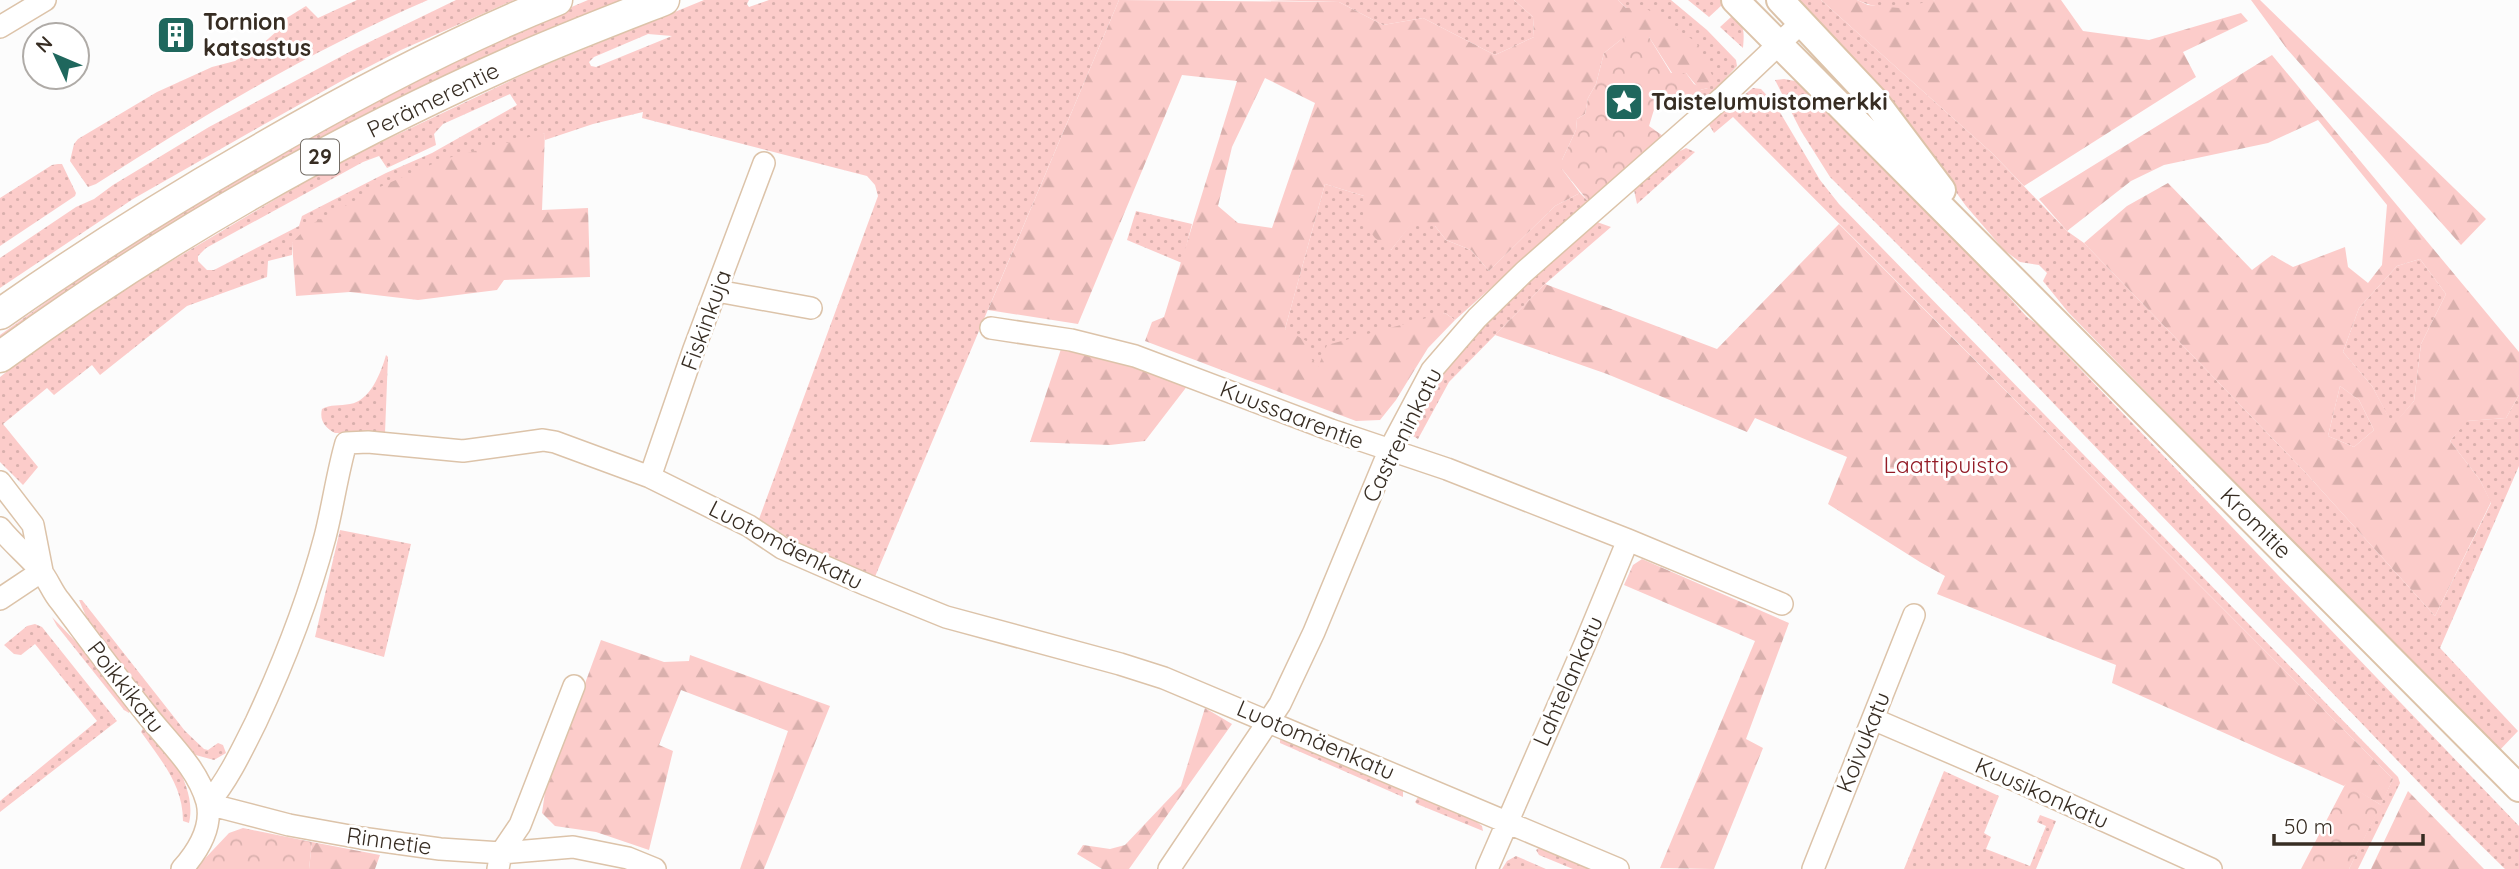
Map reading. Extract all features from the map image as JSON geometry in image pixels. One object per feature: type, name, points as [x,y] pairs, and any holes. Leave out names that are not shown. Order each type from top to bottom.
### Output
[{"type":"highway","name":"Perämerentie","points":[[0,314],[107,242],[311,119],[407,68],[512,18],[557,0]]},
{"type":"highway","name":"Perämerentie","points":[[0,356],[138,263],[226,209],[329,152],[526,55],[664,0]]},
{"type":"main road","name":"Kromitie","points":[[1735,0],[2519,788]]},
{"type":"main road","name":"Kromitie","points":[[1780,0],[1875,101],[1994,258]]},
{"type":"street","points":[[0,27],[46,0]]},
{"type":"street","name":"Castreninkatu","points":[[1170,869],[1280,704],[1314,632],[1389,451],[1432,370],[1477,317],[1608,197],[1704,114],[1801,23]]},
{"type":"street","name":"Fiskinkuja","points":[[650,477],[694,349],[764,163]]},
{"type":"street","points":[[717,291],[811,308]]},
{"type":"street","name":"Kuussaarentie","points":[[991,328],[1071,340],[1135,356],[1389,451],[1447,469],[1782,604]]},
{"type":"street","name":"Luotomäenkatu","points":[[208,804],[227,780],[241,754],[298,624],[325,537],[346,443],[368,442],[463,451],[543,440],[650,477],[749,526],[782,548],[923,608],[986,629],[1138,669],[1222,701],[1618,869]]},
{"type":"street","name":"Poikkikatu","points":[[0,482],[33,525],[42,571]]},
{"type":"street","name":"Poikkikatu","points":[[0,527],[12,543],[42,571],[57,597],[108,665],[185,760],[208,804]]},
{"type":"street","name":"Lahtelankatu","points":[[1486,869],[1628,540]]},
{"type":"street","points":[[0,600],[42,571]]},
{"type":"street","name":"Koivukatu","points":[[1813,869],[1914,615]]},
{"type":"street","points":[[500,861],[520,825],[574,686]]},
{"type":"street","name":"Kuusikonkatu","points":[[1873,719],[2211,869]]},
{"type":"street","points":[[181,869],[199,847],[207,823],[208,804]]},
{"type":"street","name":"Rinnetie","points":[[208,804],[289,825],[500,861],[573,847],[628,858],[655,869]]},
{"type":"green space","points":[[357,0],[428,0],[342,40],[258,85],[96,184],[88,187],[70,161],[78,139],[157,92],[212,67],[235,61],[259,47],[277,31],[285,19],[306,6],[318,18]]},
{"type":"green space","points":[[456,0],[514,0],[401,50],[345,79],[133,199],[0,288],[0,258],[76,207],[94,199],[209,127],[355,49]]},
{"type":"green space","points":[[588,0],[625,0],[0,340],[0,335],[90,271],[209,196],[364,104],[522,28]]},
{"type":"green space","points":[[704,0],[749,0],[749,7],[769,0],[1119,0],[874,579],[785,536],[759,519],[878,196],[875,185],[867,176],[642,118],[643,112],[593,124],[545,140],[545,133],[292,243],[292,255],[268,261],[267,277],[187,306],[100,375],[92,365],[54,395],[47,388],[3,424],[38,467],[23,485],[0,462],[0,377],[39,346],[136,282],[335,164],[533,70]],"holes":[[[648,34],[672,36],[596,67],[591,66],[589,62],[594,57]],[[510,94],[517,105],[432,153],[302,216],[299,226],[214,270],[207,270],[198,261],[198,256],[206,248],[363,162],[379,156],[387,168],[436,145],[434,134],[443,124]]]},
{"type":"green space","points":[[1119,0],[1339,2],[1383,25],[1423,18],[1495,55],[1534,37],[1533,17],[1514,0],[1618,0],[1626,8],[1644,7],[1696,42],[1713,77],[1708,88],[1700,90],[1686,73],[1672,73],[1649,37],[1623,38],[1604,53],[1585,114],[1577,119],[1576,130],[1562,160],[1562,169],[1580,193],[1555,206],[1489,271],[1471,250],[1446,240],[1435,226],[1410,226],[1391,250],[1375,238],[1363,222],[1364,196],[1325,184],[1285,329],[1308,342],[1309,356],[1318,367],[1327,345],[1445,313],[1455,320],[1428,348],[1396,400],[1380,420],[1356,421],[1145,341],[1152,322],[1164,317],[1237,81],[1182,75],[1078,324],[988,310]],"holes":[[[1265,78],[1315,103],[1272,228],[1238,223],[1218,206],[1232,147]]]},
{"type":"green space","points":[[1260,0],[1514,0],[1533,17],[1534,37],[1495,55],[1423,18],[1383,25],[1339,2]]},
{"type":"green space","points":[[1618,0],[1671,0],[1707,30],[1736,60],[1737,66],[1706,99],[1700,90],[1708,88]]},
{"type":"green space","points":[[1688,0],[1721,0],[1722,5],[1709,17]]},
{"type":"green space","points":[[1793,0],[1821,0],[1992,153],[2067,231],[2084,243],[2305,472],[2435,616],[2491,503],[2480,480],[2450,441],[2466,421],[2506,418],[2519,395],[2519,466],[2440,648],[2518,731],[2498,752],[2068,312],[2043,281],[2047,273],[2039,265],[2020,262],[2004,250],[1966,206],[1885,94]]},
{"type":"green space","points":[[1821,0],[1857,0],[1868,5],[1899,8],[1935,0],[2061,0],[2083,31],[2149,40],[2241,13],[2248,21],[2183,52],[2196,77],[2024,186],[1992,153]]},
{"type":"green space","points":[[1857,0],[1935,0],[1926,4],[1896,8],[1875,6]]},
{"type":"green space","points":[[2251,0],[2260,0],[2486,219],[2461,245],[2287,49]]},
{"type":"green space","points":[[1731,17],[1737,18],[1741,25],[1744,35],[1743,48],[1720,27]]},
{"type":"green space","points":[[1643,33],[1649,37],[1671,73],[1686,73],[1706,99],[1690,111],[1656,103],[1649,126],[1663,136],[1588,201],[1562,169],[1562,160],[1576,130],[1577,119],[1585,114],[1604,53],[1623,38]]},
{"type":"green space","points":[[2272,55],[2519,352],[2519,395],[2506,418],[2467,421],[2450,441],[2480,480],[2491,502],[2435,616],[2305,472],[2084,243],[2127,206],[2168,183],[2252,270],[2272,255],[2293,267],[2345,247],[2348,267],[2368,283],[2382,265],[2387,205],[2318,120],[2268,143],[2164,165],[2131,181],[2067,231],[2039,199]],"holes":[[[2420,259],[2446,294],[2421,344],[2414,401],[2393,425],[2372,386],[2343,352],[2359,308],[2397,266]],[[2340,386],[2359,400],[2374,430],[2354,447],[2328,436]]]},
{"type":"green space","points":[[1775,80],[1795,81],[1808,89],[1945,226],[2027,317],[2038,325],[2519,826],[2519,869],[2505,869],[2447,812],[1977,324],[1830,177],[1801,131]]},
{"type":"green space","points":[[1753,88],[1761,89],[1775,104],[1820,180],[1839,204],[2398,777],[2400,783],[2358,869],[2349,869],[2393,779],[1733,117],[1714,133],[1708,123]]},
{"type":"green space","points":[[545,133],[542,210],[588,208],[590,277],[504,280],[497,290],[418,300],[350,292],[296,296],[292,243],[308,226],[382,186],[444,159]]},
{"type":"green space","points":[[1686,148],[1695,152],[1637,204],[1634,190],[1676,153]]},
{"type":"green space","points":[[62,164],[75,196],[0,246],[0,198],[52,165]]},
{"type":"green space","points":[[1325,184],[1364,196],[1391,250],[1410,225],[1435,226],[1446,240],[1471,250],[1489,271],[1555,206],[1580,193],[1588,201],[1455,320],[1445,313],[1318,368],[1285,329]]},
{"type":"green space","points":[[1136,211],[1192,224],[1182,263],[1127,240]]},
{"type":"green space","points":[[1597,222],[1611,227],[1545,284],[1449,382],[1418,439],[1413,436],[1412,427],[1442,373],[1484,322]]},
{"type":"green space","name":"Laattipuisto","points":[[1839,224],[2393,779],[2381,805],[2346,784],[2344,786],[2112,683],[2116,665],[1937,594],[1945,576],[1828,504],[1847,457],[1755,418],[1747,432],[1607,374],[1495,335],[1545,284],[1717,349]]},
{"type":"green space","points":[[2420,259],[2446,294],[2421,344],[2414,401],[2393,426],[2372,386],[2343,352],[2359,308],[2397,266]]},
{"type":"green space","points":[[1061,349],[1129,363],[1188,385],[1145,441],[1110,445],[1030,442]]},
{"type":"green space","points":[[386,355],[385,433],[335,433],[329,429],[322,421],[322,409],[350,404],[363,398],[378,378]]},
{"type":"green space","points":[[2340,386],[2359,400],[2374,430],[2354,447],[2328,436]]},
{"type":"green space","points":[[340,530],[411,544],[384,657],[315,637]]},
{"type":"green space","points":[[1642,559],[1789,623],[1746,739],[1763,748],[1714,869],[1660,868],[1755,641],[1624,585],[1633,565]]},
{"type":"green space","points":[[79,600],[82,600],[185,731],[204,749],[208,750],[218,743],[223,745],[226,753],[214,760],[192,754],[88,621]]},
{"type":"green space","points":[[52,617],[81,647],[130,708],[129,713],[124,710]]},
{"type":"green space","points":[[35,624],[42,627],[117,721],[0,812],[0,801],[97,721],[35,644],[21,655],[14,654],[4,645],[27,626]]},
{"type":"green space","points":[[601,640],[664,662],[689,661],[690,655],[830,706],[764,869],[740,869],[788,731],[681,690],[659,745],[673,751],[649,850],[596,832],[555,826],[542,813],[545,792]]},
{"type":"green space","points":[[1205,708],[1232,724],[1129,869],[1102,869],[1077,854],[1083,845],[1110,849],[1125,845],[1181,786]]},
{"type":"green space","points":[[143,728],[163,746],[179,770],[189,797],[189,823],[183,821],[176,786],[141,732]]},
{"type":"green space","points":[[1280,740],[1293,742],[1398,787],[1403,791],[1403,797],[1280,743]]},
{"type":"green space","points":[[1944,771],[1999,796],[1984,833],[1991,837],[1986,849],[2030,866],[2046,826],[2037,822],[2040,815],[2056,821],[2036,869],[1904,869]]},
{"type":"green space","points":[[2346,783],[2381,805],[2349,869],[2301,869]]},
{"type":"green space","points":[[2408,791],[2484,869],[2371,869]]},
{"type":"green space","points":[[1418,797],[1477,822],[1483,831],[1417,804],[1415,802]]},
{"type":"green space","points":[[243,828],[312,842],[309,869],[195,869],[229,833]]},
{"type":"green space","points":[[312,842],[380,855],[375,869],[309,869]]},
{"type":"green space","points":[[1540,847],[1592,869],[1573,869],[1539,855],[1536,850]]},
{"type":"green space","points":[[1516,856],[1546,869],[1502,869],[1507,861]]},
{"type":"place","name":"Tornion katsastus","points":[[176,35]]},
{"type":"place","name":"Taistelumuistomerkki","points":[[1624,102]]}]
